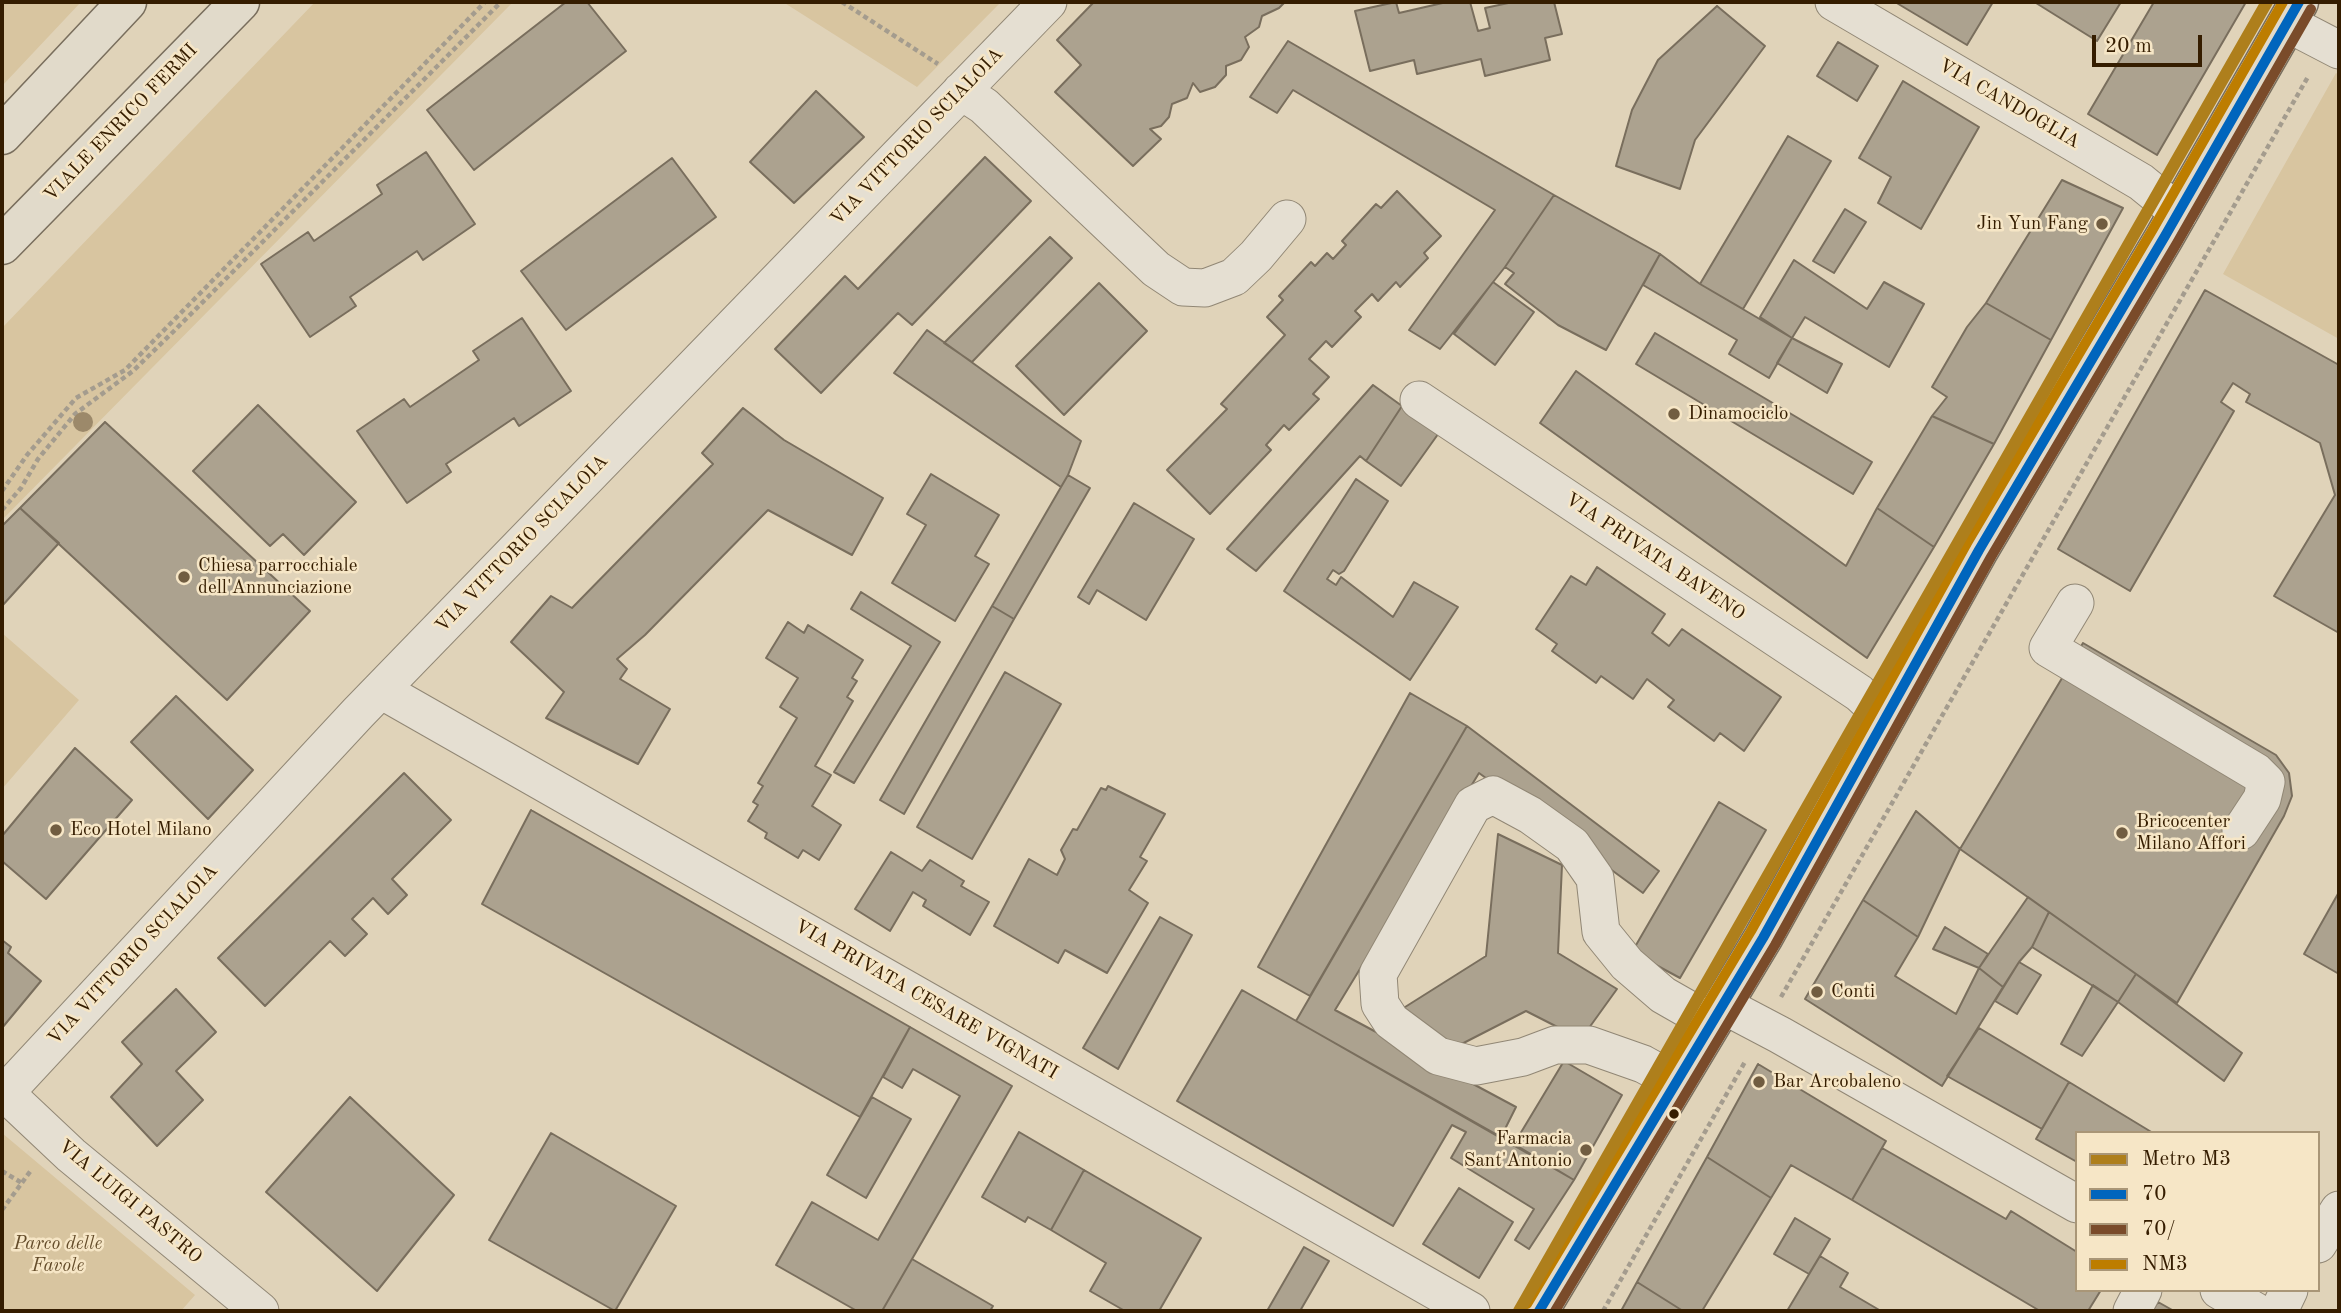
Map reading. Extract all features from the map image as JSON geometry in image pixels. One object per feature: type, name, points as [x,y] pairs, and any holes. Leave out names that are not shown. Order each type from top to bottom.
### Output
[{"type":"main road","points":[[2,135],[127,2]]},
{"type":"main road","name":"VIALE ENRICO FERMI","points":[[2,245],[240,2]]},
{"type":"main road","points":[[1539,1311],[1717,1014],[1979,550],[2179,214],[2293,12]]},
{"type":"street","name":"VIA VITTORIO SCIALOIA","points":[[3,1092],[380,690],[1048,2]]},
{"type":"street","name":"VIA CANDOGLIA","points":[[1834,2],[2141,181],[2179,214]]},
{"type":"street","points":[[2293,12],[2333,46]]},
{"type":"street","points":[[965,88],[1156,269],[1183,287],[1205,288],[1234,277],[1287,219]]},
{"type":"street","name":"VIA PRIVATA BAVENO","points":[[1419,400],[1859,693],[1886,718]]},
{"type":"street","points":[[2075,603],[2048,648],[2256,772],[2266,782],[2262,799],[2241,831]]},
{"type":"street","name":"VIA PRIVATA CESARE VIGNATI","points":[[380,690],[1471,1311]]},
{"type":"street","points":[[1676,1082],[1643,1064],[1589,1045],[1555,1045],[1523,1057],[1476,1066],[1438,1056],[1391,1021],[1380,1004],[1378,974],[1473,805],[1493,795],[1530,815],[1572,845],[1595,878],[1601,932],[1627,964],[1663,995],[1780,1035],[2075,1203]]},
{"type":"street","name":"VIA LUIGI PASTRO","points":[[3,1092],[71,1155],[260,1311]]},
{"type":"street","points":[[2320,1241],[2339,1210]]},
{"type":"street","points":[[2132,1311],[2142,1292]]},
{"type":"street","points":[[2222,1292],[2255,1311]]},
{"type":"street","points":[[2278,1311],[2288,1292]]},
{"type":"path","points":[[2,491],[26,455],[76,398],[125,370],[485,2]]},
{"type":"path","points":[[2,510],[22,488],[38,459],[75,414],[133,371],[500,2]]},
{"type":"path","points":[[842,2],[965,88]]},
{"type":"path","points":[[1777,1005],[2333,46]]},
{"type":"path","points":[[1603,1311],[1751,1051]]},
{"type":"path","points":[[2,1210],[39,1160]]},
{"type":"path","points":[[2,1171],[22,1183]]},
{"type":"green space","points":[[2,2],[81,2],[2,86]]},
{"type":"green space","points":[[315,2],[513,2],[2,520],[2,328]]},
{"type":"green space","points":[[783,2],[1001,2],[917,87]]},
{"type":"green space","points":[[2336,73],[2339,75],[2339,339],[2223,274]]},
{"type":"green space","points":[[2,633],[79,700],[2,789]]},
{"type":"green space","name":"Parco delle Favole","points":[[2,1133],[195,1295],[181,1311],[2,1311]]},
{"type":"building","points":[[566,2],[587,2],[626,51],[474,170],[427,110]]},
{"type":"building","points":[[1094,2],[1285,2],[1262,16],[1259,27],[1245,37],[1249,47],[1241,60],[1226,66],[1226,75],[1215,87],[1200,92],[1193,83],[1187,98],[1172,104],[1169,117],[1161,126],[1150,129],[1161,139],[1133,166],[1055,92],[1081,65],[1057,40]]},
{"type":"building","points":[[1396,2],[1399,13],[1447,2],[1470,2],[1478,31],[1490,28],[1485,8],[1513,2],[1554,2],[1562,34],[1545,38],[1550,60],[1485,76],[1481,59],[1417,74],[1414,60],[1370,71],[1355,11]]},
{"type":"building","points":[[1895,2],[1993,2],[1967,45]]},
{"type":"building","points":[[2036,2],[2121,2],[2097,41]]},
{"type":"building","points":[[2154,2],[2246,2],[2157,155],[2088,114]]},
{"type":"building","points":[[1717,6],[1765,46],[1695,140],[1680,189],[1616,166],[1632,110],[1658,60]]},
{"type":"building","points":[[1288,41],[1554,195],[1505,267],[1440,349],[1409,330],[1495,210],[1293,90],[1277,113],[1250,97]]},
{"type":"building","points":[[1838,42],[1878,66],[1857,101],[1817,76]]},
{"type":"building","points":[[1903,81],[1979,127],[1921,229],[1878,203],[1891,177],[1859,158]]},
{"type":"building","points":[[816,91],[864,137],[794,203],[750,162]]},
{"type":"building","points":[[1788,136],[1831,161],[1743,309],[1700,284]]},
{"type":"building","points":[[426,152],[475,224],[423,260],[417,251],[350,297],[356,306],[310,337],[261,264],[308,232],[314,241],[382,194],[377,185]]},
{"type":"building","points":[[985,157],[1031,201],[912,325],[898,313],[821,393],[775,349],[845,276],[858,289]]},
{"type":"building","points":[[672,158],[716,217],[566,330],[521,271]]},
{"type":"building","points":[[2062,180],[2123,208],[2051,340],[1986,303]]},
{"type":"building","points":[[1397,191],[1441,236],[1424,253],[1428,258],[1400,287],[1396,282],[1378,301],[1372,294],[1355,311],[1361,317],[1332,347],[1326,341],[1309,359],[1329,377],[1313,394],[1319,399],[1289,430],[1284,425],[1266,445],[1271,450],[1210,514],[1167,470],[1227,409],[1221,404],[1285,335],[1267,317],[1283,300],[1279,296],[1311,262],[1315,266],[1327,253],[1333,259],[1346,245],[1342,241],[1376,204],[1381,208]]},
{"type":"building","points":[[1554,195],[1660,254],[1606,350],[1558,325],[1505,284],[1514,273],[1505,267]]},
{"type":"building","points":[[1845,209],[1866,222],[1834,273],[1813,261]]},
{"type":"building","points":[[1050,237],[1072,258],[972,362],[944,343]]},
{"type":"building","points":[[1660,254],[1700,284],[1792,338],[1769,378],[1729,354],[1737,340],[1643,285]]},
{"type":"building","points":[[1794,260],[1867,309],[1884,282],[1924,304],[1889,367],[1805,317],[1792,338],[1760,317]]},
{"type":"building","points":[[1493,282],[1534,312],[1495,365],[1454,334]]},
{"type":"building","points":[[1099,283],[1147,331],[1064,415],[1016,366]]},
{"type":"building","points":[[2205,290],[2339,365],[2339,633],[2274,596],[2335,495],[2320,443],[2246,402],[2250,394],[2233,383],[2221,402],[2234,411],[2130,591],[2058,549]]},
{"type":"building","points":[[1986,303],[2051,340],[1994,444],[1932,416],[1947,397],[1932,387],[1967,327]]},
{"type":"building","points":[[522,318],[571,391],[519,426],[514,418],[446,464],[451,472],[407,503],[357,431],[404,399],[410,407],[479,360],[473,351]]},
{"type":"building","points":[[927,330],[1081,441],[1061,487],[894,373]]},
{"type":"building","points":[[1655,333],[1872,462],[1853,494],[1636,364]]},
{"type":"building","points":[[1792,338],[1842,364],[1827,393],[1777,363]]},
{"type":"building","points":[[1576,371],[1846,566],[1877,508],[1934,547],[1867,658],[1540,423]]},
{"type":"building","points":[[1373,385],[1402,406],[1366,461],[1360,456],[1256,571],[1227,549]]},
{"type":"building","points":[[258,405],[356,502],[304,555],[283,534],[270,546],[193,471]]},
{"type":"building","points":[[1402,406],[1441,430],[1401,486],[1366,461]]},
{"type":"building","points":[[743,408],[784,440],[883,498],[852,555],[768,510],[645,635],[617,659],[627,669],[620,679],[670,709],[638,764],[546,718],[564,692],[511,642],[551,596],[572,608],[713,464],[702,453]]},
{"type":"building","points":[[1932,416],[1994,444],[1934,547],[1877,508]]},
{"type":"building","name":"Chiesa parrocchiale dell'Annunciazione","points":[[105,422],[310,611],[227,700],[20,508]]},
{"type":"building","points":[[931,474],[999,515],[975,556],[989,564],[955,621],[892,583],[926,525],[907,514]]},
{"type":"building","points":[[1068,475],[1090,488],[1014,619],[992,606]]},
{"type":"building","points":[[1356,479],[1388,501],[1344,571],[1339,574],[1333,570],[1327,579],[1336,585],[1341,577],[1393,617],[1414,582],[1458,607],[1410,680],[1284,591]]},
{"type":"building","points":[[1134,503],[1194,539],[1146,620],[1097,590],[1089,604],[1078,597]]},
{"type":"building","points":[[20,508],[59,543],[2,606],[2,526]]},
{"type":"building","points":[[1597,567],[1665,614],[1652,633],[1669,646],[1682,629],[1781,697],[1744,751],[1720,733],[1714,741],[1668,707],[1674,700],[1647,679],[1633,699],[1601,676],[1596,683],[1552,651],[1557,644],[1536,629],[1571,576],[1586,585]]},
{"type":"building","points":[[861,592],[940,642],[854,783],[834,772],[911,646],[851,609]]},
{"type":"building","points":[[992,606],[1014,619],[904,814],[880,800]]},
{"type":"building","points":[[788,622],[804,633],[808,625],[863,660],[852,678],[857,681],[847,697],[853,701],[815,766],[831,775],[812,806],[841,825],[819,860],[803,850],[798,858],[765,838],[767,833],[748,821],[758,805],[753,802],[763,786],[758,783],[797,718],[780,707],[798,678],[766,658]]},
{"type":"building","name":"Bricocenter Milano Affori","points":[[2083,643],[2276,755],[2289,773],[2292,796],[2284,816],[2177,1003],[1960,849]]},
{"type":"building","points":[[1005,672],[1061,704],[972,859],[917,827]]},
{"type":"building","points":[[1410,693],[1467,726],[1310,996],[1258,967]]},
{"type":"building","points":[[176,696],[253,770],[208,819],[131,742]]},
{"type":"building","points":[[1467,726],[1659,871],[1643,893],[1479,773],[1335,1010],[1516,1107],[1501,1137],[1296,1021]]},
{"type":"building","name":"Eco Hotel Milano","points":[[75,748],[132,800],[46,899],[2,861],[2,836]]},
{"type":"building","points":[[404,773],[451,820],[392,879],[407,895],[388,914],[373,898],[352,919],[367,934],[345,956],[330,941],[265,1006],[218,958]]},
{"type":"building","points":[[1108,786],[1165,814],[1140,857],[1147,861],[1129,890],[1148,903],[1107,973],[1065,950],[1058,963],[994,926],[1029,859],[1057,875],[1065,859],[1061,850],[1073,829],[1077,830],[1101,788],[1106,790]]},
{"type":"building","points":[[1719,802],[1766,830],[1680,978],[1632,952]]},
{"type":"building","points":[[531,810],[910,1027],[860,1117],[482,904]]},
{"type":"building","points":[[1916,811],[1960,849],[1918,937],[1863,900]]},
{"type":"building","points":[[1498,834],[1562,865],[1558,953],[1617,989],[1581,1039],[1526,1011],[1446,1052],[1394,1014],[1486,956]]},
{"type":"building","points":[[891,852],[922,871],[930,860],[964,881],[961,886],[989,902],[970,935],[923,906],[926,900],[913,892],[890,931],[855,909]]},
{"type":"building","points":[[2339,892],[2339,974],[2304,954]]},
{"type":"building","points":[[2028,897],[2049,912],[2032,947],[2003,987],[1979,968]]},
{"type":"building","points":[[1863,900],[1918,937],[1895,976],[1956,1014],[1979,968],[2003,987],[1942,1086],[1805,999]]},
{"type":"building","points":[[2049,912],[2136,974],[2118,1002],[2032,947]]},
{"type":"building","points":[[1160,917],[1192,935],[1118,1069],[1083,1048]]},
{"type":"building","points":[[1945,927],[1988,954],[1979,968],[1933,949]]},
{"type":"building","points":[[2,940],[11,947],[8,953],[41,981],[2,1028]]},
{"type":"building","points":[[2019,962],[2041,975],[2017,1014],[1995,1001]]},
{"type":"building","points":[[2136,974],[2242,1053],[2224,1081],[2118,1002]]},
{"type":"building","points":[[2093,985],[2118,1002],[2082,1056],[2061,1044]]},
{"type":"building","points":[[176,989],[216,1032],[176,1071],[203,1100],[157,1146],[111,1097],[142,1064],[122,1042]]},
{"type":"building","points":[[1242,990],[1574,1180],[1529,1249],[1515,1240],[1534,1209],[1451,1158],[1466,1132],[1452,1125],[1393,1226],[1177,1101]]},
{"type":"building","points":[[910,1027],[1012,1086],[882,1311],[857,1311],[776,1265],[812,1202],[878,1240],[960,1096],[913,1069],[902,1088],[883,1077]]},
{"type":"building","points":[[1979,1028],[2069,1082],[2042,1129],[1947,1076]]},
{"type":"building","points":[[1564,1061],[1622,1095],[1574,1180],[1514,1144]]},
{"type":"building","points":[[1758,1064],[1886,1141],[1852,1200],[1791,1165],[1771,1198],[1707,1157]]},
{"type":"building","points":[[2069,1082],[2150,1131],[2075,1131],[2075,1161],[2036,1139]]},
{"type":"building","points":[[350,1097],[454,1195],[377,1291],[266,1192]]},
{"type":"building","points":[[872,1097],[911,1119],[866,1198],[827,1175]]},
{"type":"building","points":[[1019,1132],[1084,1170],[1051,1230],[1028,1217],[1025,1222],[982,1197]]},
{"type":"building","points":[[551,1133],[676,1206],[615,1311],[489,1240]]},
{"type":"building","points":[[1882,1148],[2006,1219],[2011,1211],[2075,1251],[2075,1292],[2100,1292],[2088,1311],[2040,1311],[1852,1200]]},
{"type":"building","points":[[1707,1157],[1771,1198],[1702,1311],[1683,1311],[1637,1282]]},
{"type":"building","points":[[1084,1170],[1201,1238],[1159,1311],[1125,1311],[1090,1291],[1106,1263],[1051,1230]]},
{"type":"building","points":[[1459,1188],[1513,1222],[1479,1278],[1423,1244]]},
{"type":"building","points":[[1795,1218],[1830,1239],[1809,1274],[1774,1254]]},
{"type":"building","points":[[1304,1247],[1329,1261],[1300,1311],[1267,1311]]},
{"type":"building","points":[[1820,1256],[1848,1273],[1840,1287],[1881,1311],[1787,1311]]},
{"type":"building","points":[[912,1259],[993,1306],[990,1311],[882,1311]]},
{"type":"building","points":[[1637,1282],[1683,1311],[1621,1311]]},
{"type":"building","points":[[2158,1302],[2174,1311],[2152,1311]]},
{"type":"metro line","name":"M3","points":[[1519,1311],[2267,2]]},
{"type":"transit line","name":"NM3","points":[[1527,1304],[1751,931],[1967,543],[2153,229],[2283,2]]},
{"type":"transit line","name":"70","points":[[1539,1311],[1763,938],[1979,550],[2165,236],[2299,2]]},
{"type":"transit line","name":"70/","points":[[1555,1311],[1775,945],[1991,557],[2177,243],[2311,9]]},
{"type":"place","name":"Jin Yun Fang","points":[[2102,224]]},
{"type":"place","name":"Dinamociclo","points":[[1674,414]]},
{"type":"place","name":"Chiesa parrocchiale dell'Annunciazione","points":[[184,577]]},
{"type":"place","name":"Eco Hotel Milano","points":[[56,830]]},
{"type":"place","name":"Bricocenter Milano Affori","points":[[2122,833]]},
{"type":"place","name":"Conti","points":[[1817,992]]},
{"type":"place","name":"Bar Arcobaleno","points":[[1759,1082]]},
{"type":"place","name":"Farmacia Sant'Antonio","points":[[1586,1150]]}]
